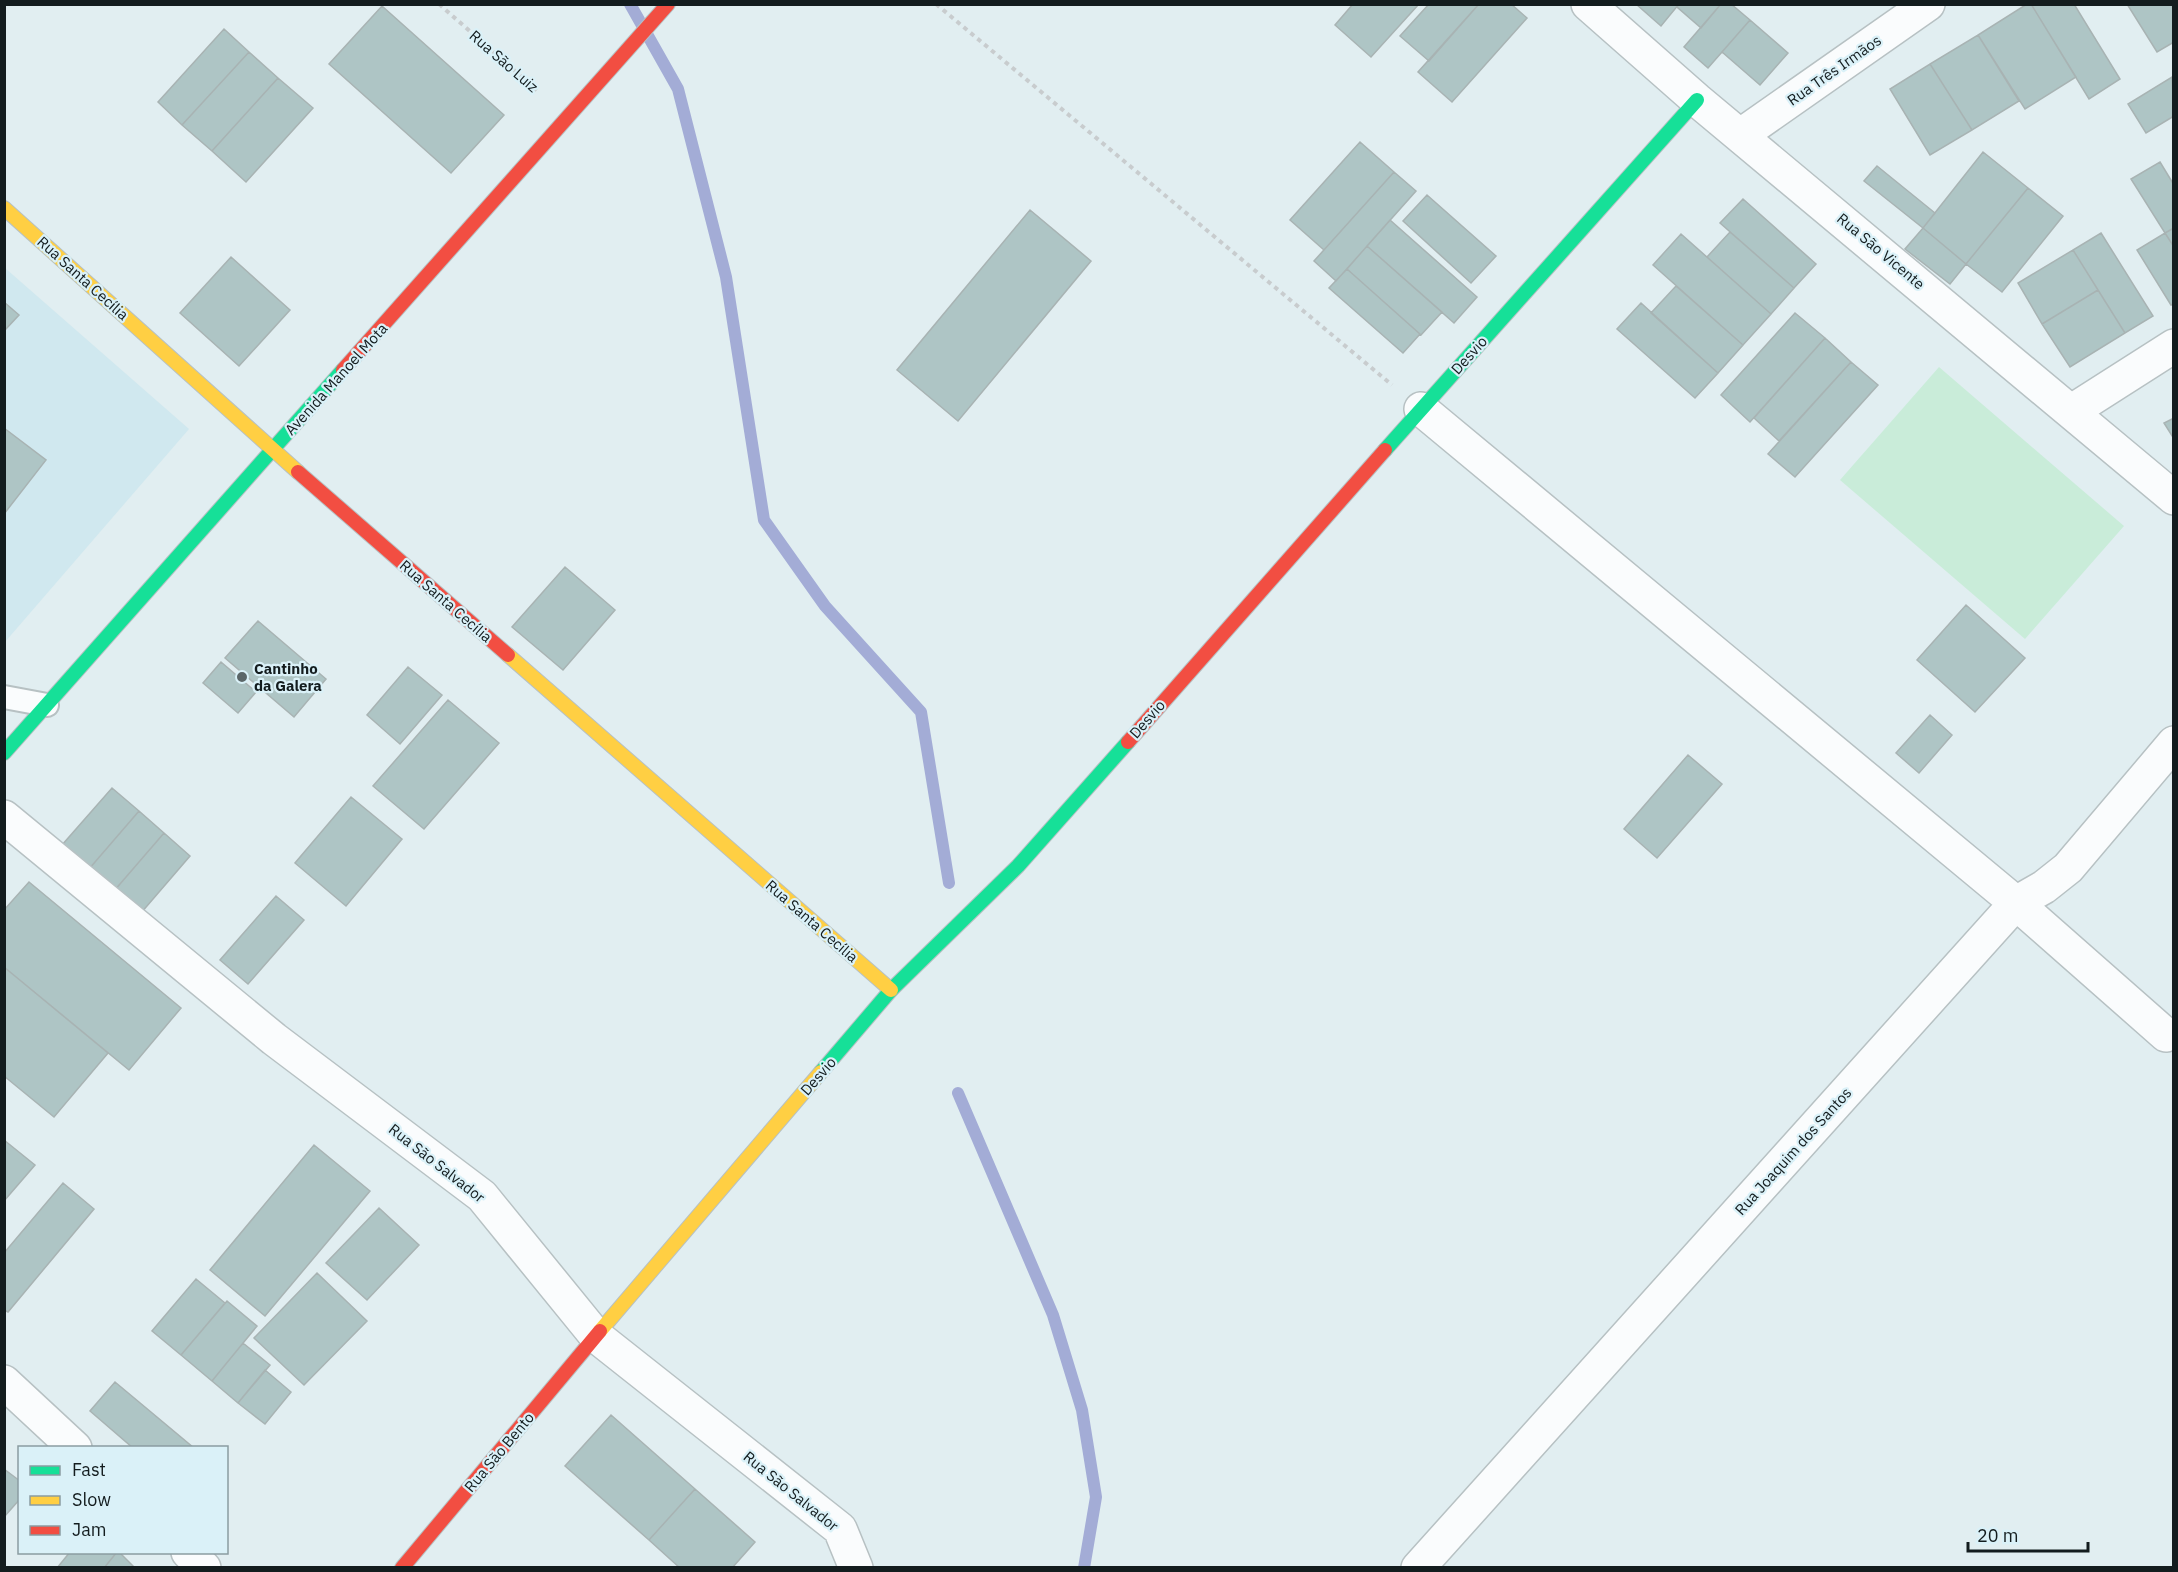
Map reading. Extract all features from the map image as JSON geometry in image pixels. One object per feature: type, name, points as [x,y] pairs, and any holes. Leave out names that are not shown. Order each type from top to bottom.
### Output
[{"type":"street","name":"Avenida Manoel Mota","points":[[7,743],[47,705],[668,4]]},
{"type":"street","name":"Rua São Vicente","points":[[1588,4],[1697,100],[2174,498]]},
{"type":"street","name":"Rua Três Irmãos","points":[[1741,135],[1928,4]]},
{"type":"street","name":"Desvio","points":[[596,1336],[891,990],[1018,866],[1697,100]]},
{"type":"street","name":"Rua Santa Cecília","points":[[4,208],[273,450],[891,990]]},
{"type":"street","points":[[2072,411],[2174,346]]},
{"type":"street","points":[[1421,409],[2016,903],[2166,1035]]},
{"type":"street","name":"Rua Joaquim dos Santos","points":[[1418,1568],[2016,903],[2044,887],[2068,868],[2174,743]]},
{"type":"street","name":"Rua São Salvador","points":[[4,817],[274,1039],[482,1196],[596,1336],[840,1529],[856,1568]]},
{"type":"street","name":"Rua São Bento","points":[[402,1568],[596,1336]]},
{"type":"street","points":[[4,1382],[73,1446]]},
{"type":"street","points":[[190,1554],[204,1568]]},
{"type":"lane","points":[[4,697],[47,705]]},
{"type":"path","name":"Rua São Luiz","points":[[439,4],[568,117]]},
{"type":"path","points":[[936,4],[1421,409]]},
{"type":"shaded area","points":[[5,268],[189,429],[5,642]]},
{"type":"green space","points":[[1939,367],[2124,526],[2025,639],[1840,480]]},
{"type":"building","points":[[1353,4],[1419,4],[1371,57],[1335,25]]},
{"type":"building","points":[[1429,4],[1479,4],[1429,61],[1400,36]]},
{"type":"building","points":[[1479,4],[1511,4],[1527,18],[1452,102],[1418,72]]},
{"type":"building","points":[[1636,4],[1679,4],[1661,26]]},
{"type":"building","points":[[1679,4],[1721,4],[1701,28],[1677,7]]},
{"type":"building","points":[[1721,4],[1731,4],[1750,20],[1708,68],[1684,47]]},
{"type":"building","points":[[2027,4],[2031,4],[2076,77],[2025,109],[1978,35]]},
{"type":"building","points":[[2031,4],[2074,4],[2120,79],[2089,99]]},
{"type":"building","points":[[2127,4],[2171,4],[2174,9],[2174,42],[2157,52]]},
{"type":"building","points":[[382,6],[504,115],[451,173],[329,64]]},
{"type":"building","points":[[1750,20],[1788,53],[1760,85],[1722,52]]},
{"type":"building","points":[[224,29],[249,52],[182,125],[158,102]]},
{"type":"building","points":[[1978,35],[2019,101],[1972,130],[1930,64]]},
{"type":"building","points":[[249,52],[278,78],[212,151],[182,125]]},
{"type":"building","points":[[1930,64],[1972,130],[1930,155],[1890,89]]},
{"type":"building","points":[[2172,77],[2174,116],[2146,133],[2128,104]]},
{"type":"building","points":[[278,78],[313,108],[246,182],[212,151]]},
{"type":"building","points":[[1360,142],[1394,172],[1324,250],[1290,220]]},
{"type":"building","points":[[1983,152],[2028,188],[1966,264],[1923,228]]},
{"type":"building","points":[[2160,162],[2174,185],[2174,228],[2165,233],[2131,179]]},
{"type":"building","points":[[1877,166],[1935,213],[1923,228],[1864,181]]},
{"type":"building","points":[[1394,172],[1416,191],[1336,281],[1314,261]]},
{"type":"building","points":[[2028,188],[2063,216],[2002,292],[1966,264]]},
{"type":"building","points":[[1427,195],[1496,256],[1471,283],[1403,221]]},
{"type":"building","points":[[1743,199],[1816,264],[1794,288],[1720,223]]},
{"type":"building","points":[[1030,210],[1091,261],[958,421],[897,370]]},
{"type":"building","points":[[1390,220],[1477,297],[1454,323],[1367,246]]},
{"type":"building","points":[[1923,228],[1966,264],[1950,284],[1905,249]]},
{"type":"building","points":[[2174,228],[2174,247],[2165,233]]},
{"type":"building","points":[[1730,232],[1794,288],[1771,314],[1707,257]]},
{"type":"building","points":[[2101,233],[2153,316],[2125,333],[2073,250]]},
{"type":"building","points":[[2165,233],[2174,247],[2174,304],[2171,305],[2137,250]]},
{"type":"building","points":[[1681,234],[1771,314],[1743,345],[1653,265]]},
{"type":"building","points":[[1367,246],[1442,312],[1421,335],[1347,269]]},
{"type":"building","points":[[2073,250],[2098,290],[2042,324],[2018,283]]},
{"type":"building","points":[[231,257],[290,310],[239,366],[180,313]]},
{"type":"building","points":[[1347,269],[1420,334],[1403,353],[1329,288]]},
{"type":"building","points":[[1676,286],[1743,345],[1718,373],[1651,313]]},
{"type":"building","points":[[2098,290],[2125,333],[2070,367],[2042,324]]},
{"type":"building","points":[[4,302],[19,315],[4,331]]},
{"type":"building","points":[[1641,303],[1718,373],[1695,398],[1617,329]]},
{"type":"building","points":[[1795,313],[1825,338],[1750,422],[1721,395]]},
{"type":"building","points":[[1825,338],[1851,362],[1779,441],[1754,418]]},
{"type":"building","points":[[1851,362],[1878,385],[1795,477],[1768,454]]},
{"type":"building","points":[[2174,418],[2174,439],[2164,423]]},
{"type":"building","points":[[4,428],[46,460],[4,514]]},
{"type":"building","points":[[565,567],[615,610],[563,670],[512,627]]},
{"type":"building","points":[[1966,605],[2025,658],[1975,712],[1917,660]]},
{"type":"building","points":[[258,621],[326,679],[294,717],[225,658]]},
{"type":"building","points":[[221,662],[256,692],[238,713],[203,683]]},
{"type":"building","points":[[408,667],[442,695],[400,744],[367,715]]},
{"type":"building","points":[[448,700],[499,743],[424,829],[373,786]]},
{"type":"building","points":[[1930,715],[1952,735],[1919,773],[1896,753]]},
{"type":"building","points":[[1688,755],[1722,784],[1657,858],[1624,829]]},
{"type":"building","points":[[112,788],[139,811],[89,869],[62,845]]},
{"type":"building","points":[[351,797],[402,839],[346,906],[295,863]]},
{"type":"building","points":[[139,811],[164,833],[114,891],[89,869]]},
{"type":"building","points":[[164,833],[190,856],[141,913],[114,891]]},
{"type":"building","points":[[29,882],[181,1008],[129,1070],[4,967],[4,910]]},
{"type":"building","points":[[276,896],[304,920],[248,984],[220,960]]},
{"type":"building","points":[[4,967],[108,1053],[54,1117],[4,1076]]},
{"type":"building","points":[[4,1140],[35,1165],[4,1201]]},
{"type":"building","points":[[314,1145],[370,1191],[265,1316],[210,1270]]},
{"type":"building","points":[[63,1183],[94,1209],[8,1312],[4,1310],[4,1253]]},
{"type":"building","points":[[379,1208],[419,1245],[367,1300],[326,1263]]},
{"type":"building","points":[[317,1273],[367,1321],[304,1385],[254,1338]]},
{"type":"building","points":[[196,1279],[225,1303],[181,1355],[152,1331]]},
{"type":"building","points":[[227,1301],[257,1326],[212,1381],[181,1355]]},
{"type":"building","points":[[243,1343],[270,1365],[238,1403],[212,1381]]},
{"type":"building","points":[[265,1370],[291,1392],[265,1424],[238,1403]]},
{"type":"building","points":[[115,1382],[192,1446],[131,1446],[90,1411]]},
{"type":"building","points":[[611,1415],[695,1489],[649,1540],[565,1466]]},
{"type":"building","points":[[4,1469],[18,1480],[18,1501],[4,1517]]},
{"type":"building","points":[[695,1489],[755,1542],[732,1568],[680,1568],[649,1540]]},
{"type":"building","points":[[68,1554],[115,1554],[104,1568],[57,1568]]},
{"type":"building","points":[[115,1554],[121,1554],[135,1568],[104,1568]]},
{"type":"waterway","points":[[630,4],[678,89],[726,277],[764,520],[825,606],[921,712],[949,883]]},
{"type":"waterway","points":[[958,1093],[1053,1315],[1082,1410],[1096,1497],[1084,1568]]},
{"type":"traffic: fast","points":[[1385,450],[1697,100]]},
{"type":"traffic: fast","points":[[4,753],[343,370]]},
{"type":"traffic: fast","points":[[821,1072],[891,990],[1018,866],[1128,742]]},
{"type":"traffic: slow","points":[[4,208],[298,472]]},
{"type":"traffic: slow","points":[[508,655],[891,990]]},
{"type":"traffic: slow","points":[[600,1331],[821,1072]]},
{"type":"traffic: jam","points":[[343,370],[668,4]]},
{"type":"traffic: jam","points":[[1128,742],[1385,450]]},
{"type":"traffic: jam","points":[[298,472],[508,655]]},
{"type":"traffic: jam","points":[[402,1568],[600,1331]]},
{"type":"place","name":"Cantinho da Galera","points":[[242,677]]}]
